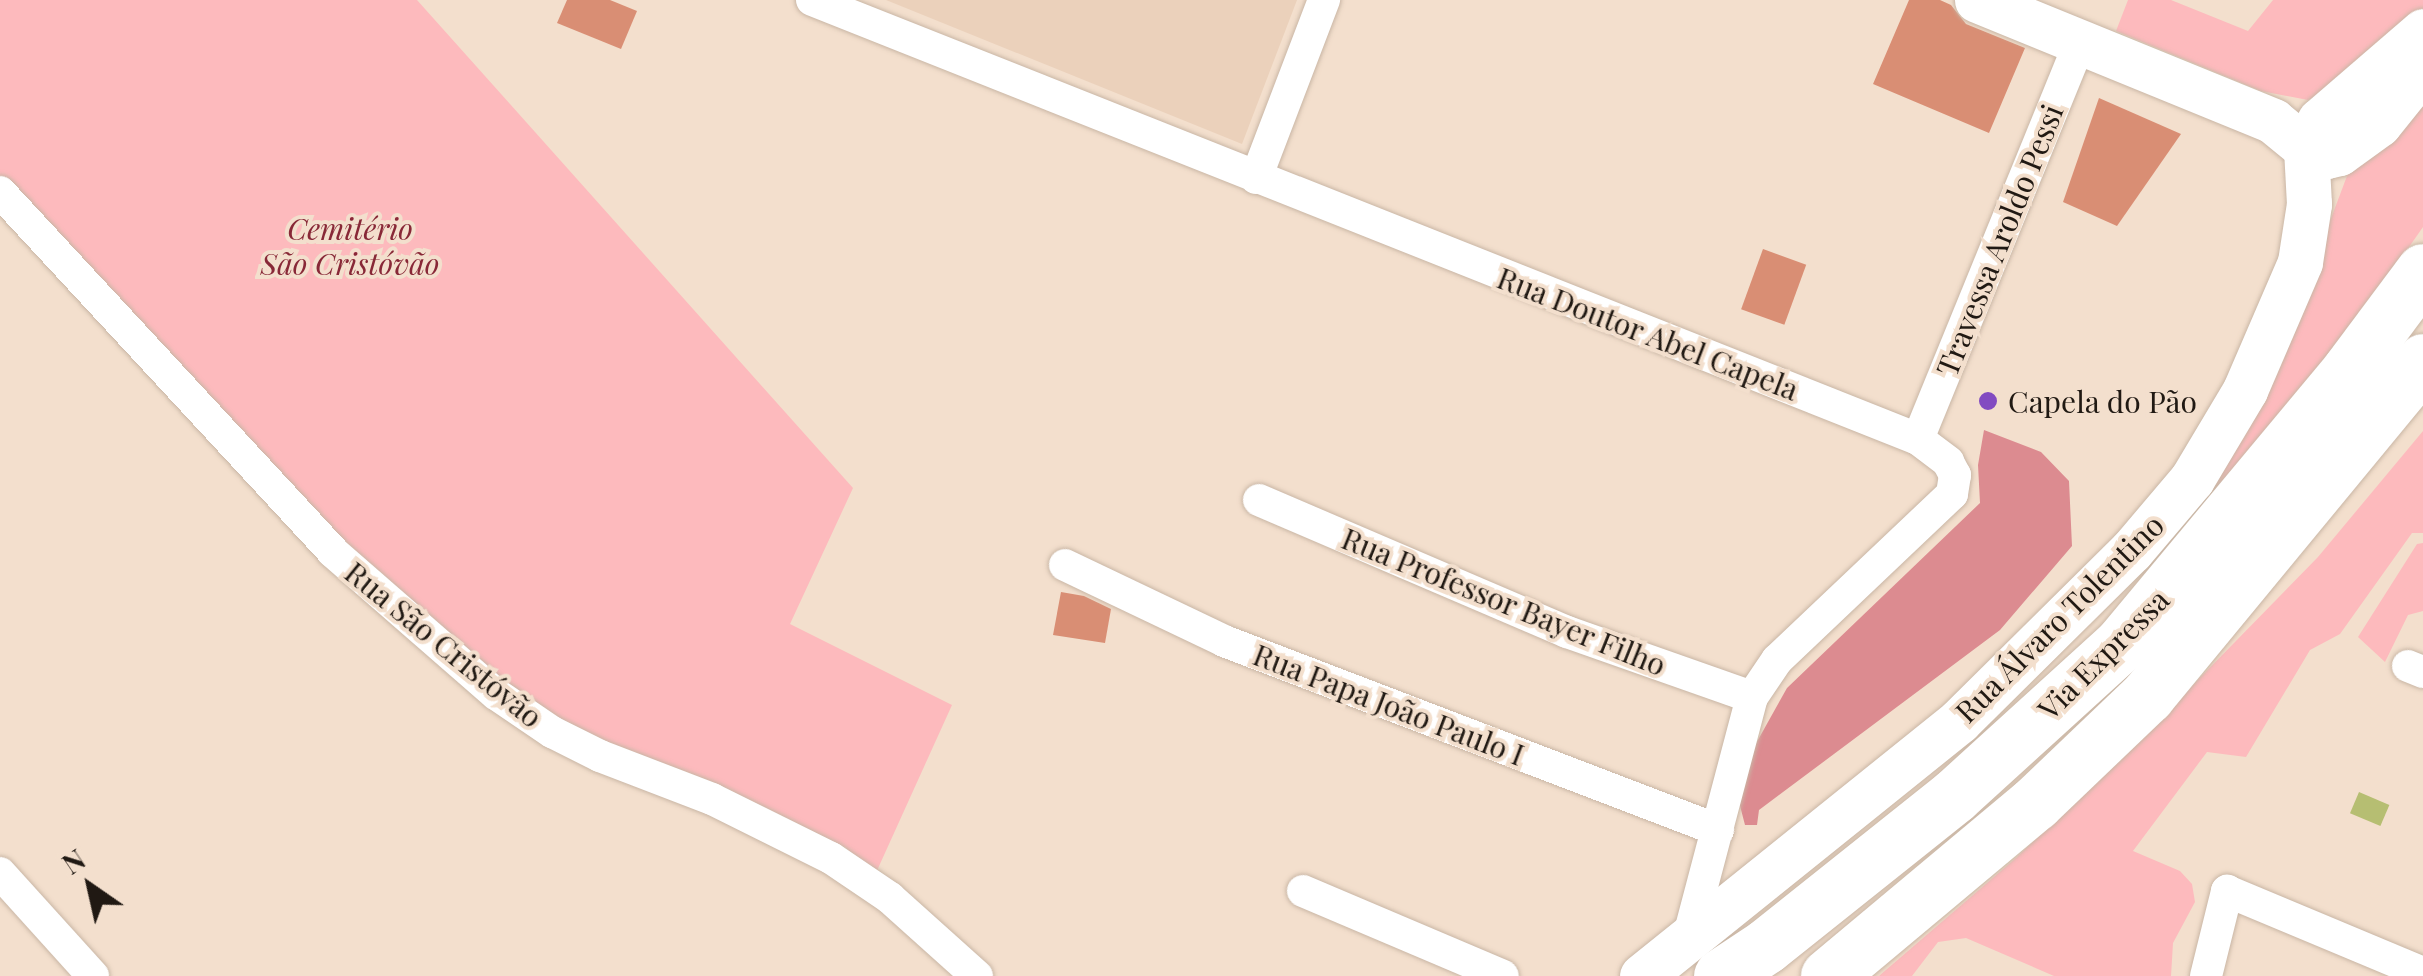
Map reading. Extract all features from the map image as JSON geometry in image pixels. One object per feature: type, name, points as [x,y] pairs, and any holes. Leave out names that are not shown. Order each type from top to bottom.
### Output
[{"type":"highway","name":"Via Expressa","points":[[1705,958],[1766,946],[1954,796],[2122,643],[2350,370],[2423,271]]},
{"type":"highway","name":"Via Expressa","points":[[1828,976],[2035,803],[2147,696],[2418,372]]},
{"type":"main road","points":[[1977,0],[2303,131],[2326,156],[2339,153],[2380,124],[2423,69]]},
{"type":"main road","points":[[2303,131],[2423,31]]},
{"type":"main road","name":"Rua Álvaro Tolentino","points":[[1642,976],[1705,958],[1959,721],[2119,564],[2192,480],[2245,390],[2300,262],[2309,204],[2303,131]]},
{"type":"street","name":"Rua Doutor Abel Capela","points":[[812,0],[1918,438],[1948,462],[1955,475],[1952,494],[1796,641],[1752,697],[1718,830],[1705,958]]},
{"type":"street","points":[[1256,178],[1324,0]]},
{"type":"street","name":"Travessa Aroldo Pessi","points":[[1918,438],[2080,42]]},
{"type":"street","name":"Rua São Cristóvão","points":[[0,192],[333,552],[496,694],[600,756],[712,799],[832,858],[890,898],[977,976]]},
{"type":"street","name":"Rua Professor Bayer Filho","points":[[1259,500],[1566,632],[1752,697]]},
{"type":"street","name":"Rua Papa João Paulo I","points":[[1065,565],[1224,641],[1718,830]]},
{"type":"street","points":[[5,891],[93,976]]},
{"type":"street","points":[[1302,891],[1440,964],[1503,976]]},
{"type":"street","points":[[2206,976],[2226,891],[2423,973]]},
{"type":"shaded area","points":[[886,0],[1297,0],[1242,144]]},
{"type":"shaded area","points":[[1984,430],[2041,452],[2069,481],[2072,546],[2000,630],[1759,810],[1757,825],[1745,825],[1739,802],[1754,747],[1787,688],[1980,503],[1978,465]]},
{"type":"shaded area","points":[[2359,792],[2389,805],[2380,826],[2350,813]]},
{"type":"green space","name":"Cemitério São Cristóvão","points":[[0,0],[417,0],[853,488],[790,624],[952,705],[875,875],[845,847],[584,742],[508,688],[323,530],[0,177]]},
{"type":"green space","points":[[2128,0],[2171,0],[2248,31],[2273,0],[2423,0],[2423,16],[2354,77],[2308,100],[2261,91],[2116,31]]},
{"type":"green space","points":[[2423,101],[2423,227],[2372,300],[2198,513],[2267,389],[2350,168]]},
{"type":"green space","points":[[2423,431],[2423,533],[2412,533],[2340,634],[2310,650],[2246,757],[2207,752],[2133,851],[2180,871],[2192,884],[2195,902],[2173,943],[2171,976],[2054,976],[1966,938],[1938,942],[1912,976],[1879,976],[2016,858],[2148,731],[2318,557]]},
{"type":"green space","points":[[2423,543],[2423,611],[2408,615],[2385,662],[2358,637],[2417,544]]},
{"type":"building","points":[[567,0],[610,0],[637,11],[621,49],[557,23]]},
{"type":"building","points":[[1909,0],[1940,0],[1951,5],[1966,24],[2025,48],[1989,133],[1873,84]]},
{"type":"building","points":[[2099,98],[2181,134],[2117,226],[2063,202]]},
{"type":"building","points":[[1763,249],[1806,265],[1784,325],[1741,309]]},
{"type":"building","points":[[1061,592],[1084,596],[1111,609],[1105,643],[1053,635]]},
{"type":"place","name":"Capela do Pão","points":[[1988,401]]}]
